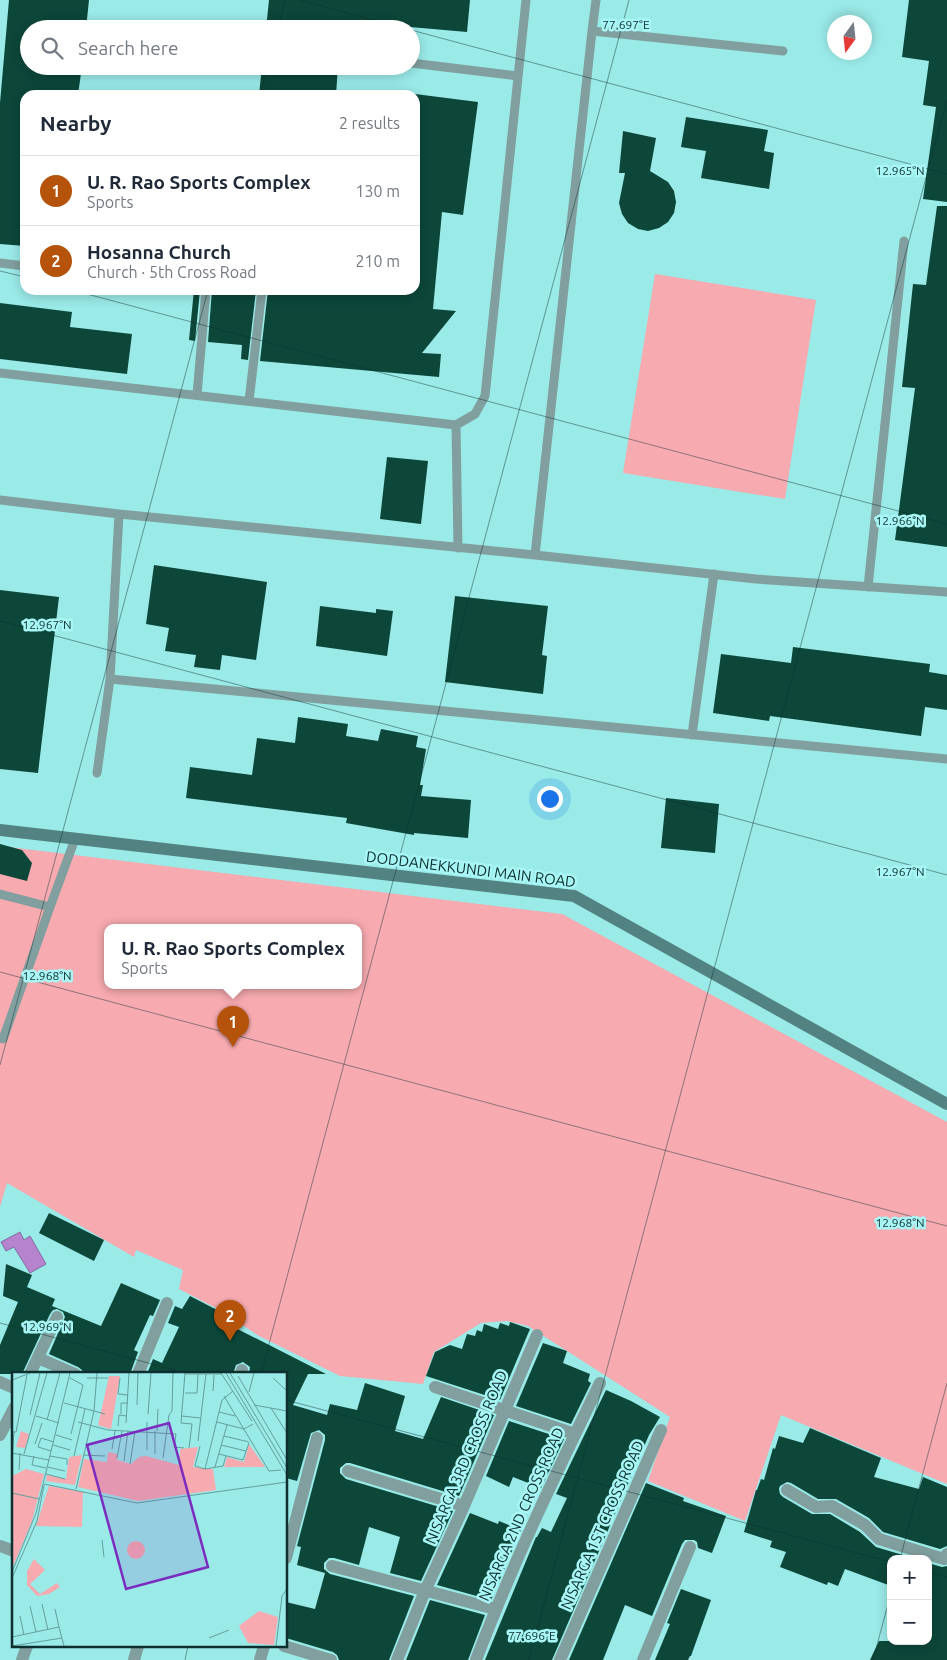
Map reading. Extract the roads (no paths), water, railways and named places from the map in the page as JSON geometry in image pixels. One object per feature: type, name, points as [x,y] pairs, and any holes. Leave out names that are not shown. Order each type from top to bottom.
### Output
[{"type":"street","name":"DODDANEKKUNDI MAIN ROAD","points":[[0,830],[574,896],[947,1104]]},
{"type":"street","points":[[139,1372],[167,1303]]},
{"type":"street","points":[[31,1372],[58,1318]]},
{"type":"street","name":"NISARGA 3RD CROSS ROAD","points":[[397,1660],[425,1591],[464,1506],[537,1335]]},
{"type":"street","points":[[38,1358],[71,1372]]},
{"type":"street","points":[[0,1382],[12,1387]]},
{"type":"street","name":"NISARGA 2ND CROSS ROAD","points":[[476,1660],[496,1609],[600,1383]]},
{"type":"street","points":[[435,1387],[575,1434]]},
{"type":"street","points":[[0,1435],[12,1412]]},
{"type":"street","name":"NISARGA 1ST CROSS ROAD","points":[[560,1660],[661,1430]]},
{"type":"street","points":[[288,1550],[317,1438]]},
{"type":"street","points":[[348,1471],[464,1506]]},
{"type":"street","points":[[787,1490],[816,1507],[832,1506],[864,1525],[879,1539],[944,1559],[947,1554]]},
{"type":"street","points":[[0,1546],[12,1550]]},
{"type":"street","points":[[643,1660],[690,1547]]},
{"type":"street","points":[[332,1566],[496,1609]]},
{"type":"street","points":[[288,1647],[331,1660]]},
{"type":"street","points":[[22,1660],[26,1648]]},
{"type":"lane","points":[[0,373],[456,425],[475,414],[485,396],[526,0]]},
{"type":"lane","points":[[535,555],[596,0]]},
{"type":"lane","points":[[592,31],[783,51]]},
{"type":"lane","points":[[420,64],[518,76]]},
{"type":"lane","points":[[868,587],[904,241]]},
{"type":"lane","points":[[0,263],[20,265]]},
{"type":"lane","points":[[197,395],[206,295]]},
{"type":"lane","points":[[249,401],[261,295]]},
{"type":"lane","points":[[456,425],[458,548]]},
{"type":"lane","points":[[0,500],[119,514],[756,579],[947,592]]},
{"type":"lane","points":[[97,774],[110,679],[119,514]]},
{"type":"lane","points":[[692,735],[714,574]]},
{"type":"lane","points":[[110,679],[947,759]]},
{"type":"lane","points":[[3,1039],[75,839]]},
{"type":"lane","points":[[0,894],[50,907]]},
{"type":"place","name":"U. R. Rao Sports Complex","points":[[233,1047]]},
{"type":"place","name":"Hosanna Church","points":[[230,1341]]}]
